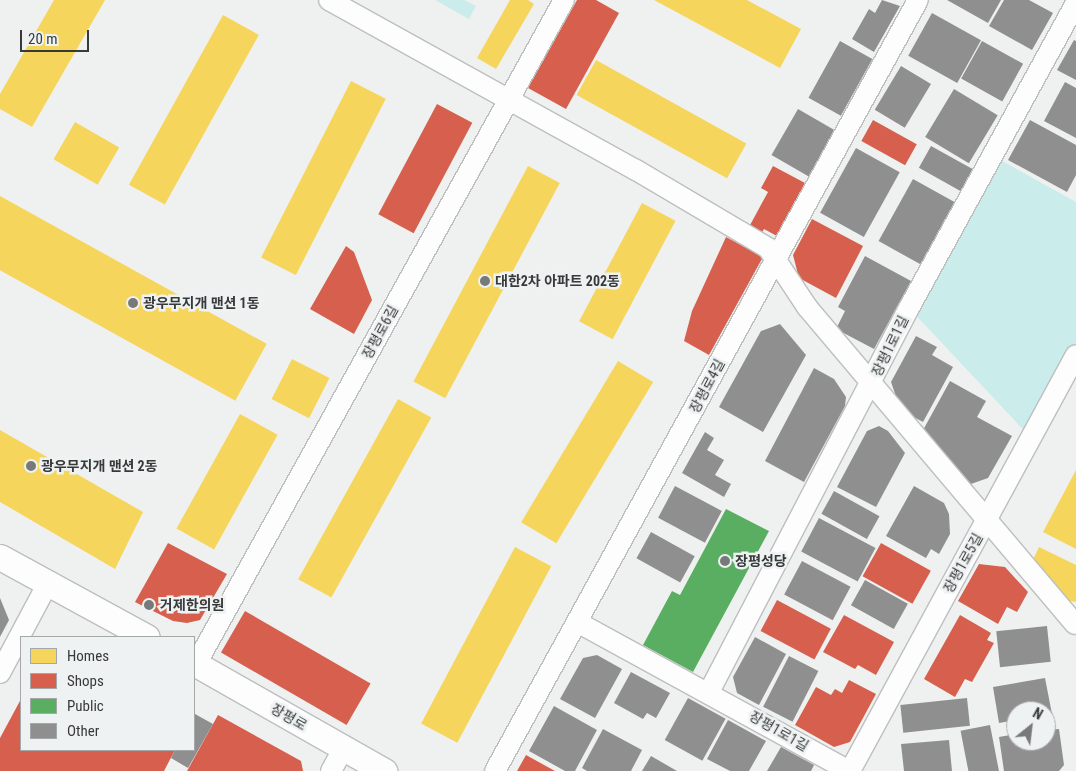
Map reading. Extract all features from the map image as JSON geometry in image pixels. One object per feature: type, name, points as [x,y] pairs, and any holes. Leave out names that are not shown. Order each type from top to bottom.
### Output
[{"type":"street","points":[[328,0],[708,211],[768,248],[807,307],[1076,628]]},
{"type":"street","name":"장평로6길","points":[[195,664],[564,0]]},
{"type":"street","name":"장평로4길","points":[[495,771],[579,623],[775,259],[918,0]]},
{"type":"street","name":"장평1로1길","points":[[709,692],[909,308],[1076,3]]},
{"type":"street","name":"장평1로5길","points":[[850,771],[1076,355]]},
{"type":"street","points":[[0,557],[144,636]]},
{"type":"street","points":[[0,673],[48,583]]},
{"type":"street","name":"장평1로1길","points":[[579,623],[709,692],[850,771]]},
{"type":"street","name":"장평로","points":[[195,664],[384,771]]},
{"type":"street","points":[[331,771],[344,748]]},
{"type":"shaded area","points":[[435,0],[464,0],[476,6],[469,19]]},
{"type":"shaded area","points":[[993,156],[1076,202],[1076,355],[1032,439],[909,308]]},
{"type":"building: Homes","points":[[54,0],[105,0],[32,127],[0,109],[0,94]]},
{"type":"building: Homes","points":[[510,0],[528,0],[534,4],[496,69],[477,58]]},
{"type":"building: Homes","points":[[654,0],[747,0],[801,29],[780,68]]},
{"type":"building: Homes","points":[[223,15],[259,35],[165,205],[129,185]]},
{"type":"building: Homes","points":[[596,60],[746,143],[727,178],[577,95]]},
{"type":"building: Homes","points":[[351,81],[386,99],[296,275],[261,257]]},
{"type":"building: Homes","points":[[75,122],[119,148],[98,185],[54,159]]},
{"type":"building: Homes","name":"대한2차 아파트 202동","points":[[528,166],[560,183],[445,398],[413,381]]},
{"type":"building: Homes","name":"광우무지개 맨션 1동","points":[[0,196],[267,344],[235,401],[0,270]]},
{"type":"building: Homes","points":[[642,203],[676,221],[613,339],[579,321]]},
{"type":"building: Homes","points":[[292,359],[329,378],[309,418],[272,399]]},
{"type":"building: Homes","points":[[618,361],[653,382],[556,543],[521,522]]},
{"type":"building: Homes","points":[[398,399],[431,417],[331,598],[298,579]]},
{"type":"building: Homes","points":[[240,414],[278,435],[214,549],[176,529]]},
{"type":"building: Homes","name":"광우무지개 맨션 2동","points":[[0,430],[143,512],[115,569],[0,502]]},
{"type":"building: Homes","points":[[1076,470],[1076,549],[1043,532]]},
{"type":"building: Homes","points":[[515,547],[551,566],[457,743],[421,724]]},
{"type":"building: Homes","points":[[1039,547],[1076,565],[1076,602],[1064,600],[1031,564]]},
{"type":"building: Shops","points":[[577,0],[596,0],[619,13],[566,109],[528,88]]},
{"type":"building: Shops","points":[[437,104],[472,123],[414,233],[378,214]]},
{"type":"building: Shops","points":[[873,120],[917,144],[905,165],[861,141]]},
{"type":"building: Shops","points":[[773,166],[805,183],[777,236],[764,229],[761,234],[749,227],[768,192],[761,188]]},
{"type":"building: Shops","points":[[812,219],[863,246],[836,298],[799,278],[793,255]]},
{"type":"building: Shops","points":[[726,237],[763,257],[709,355],[684,341],[692,311]]},
{"type":"building: Shops","points":[[346,246],[354,252],[372,300],[354,334],[310,309]]},
{"type":"building: Shops","points":[[168,543],[227,574],[200,620],[187,623],[173,621],[135,602]]},
{"type":"building: Shops","points":[[881,543],[931,571],[912,604],[863,576]]},
{"type":"building: Shops","points":[[979,564],[1005,567],[1028,592],[1017,612],[1007,607],[998,624],[958,601]]},
{"type":"building: Shops","points":[[777,600],[831,629],[814,660],[761,631]]},
{"type":"building: Shops","points":[[245,611],[371,684],[347,725],[221,653]]},
{"type":"building: Shops","points":[[844,615],[894,642],[876,675],[858,665],[855,669],[823,652]]},
{"type":"building: Shops","points":[[960,615],[991,633],[987,640],[994,643],[972,682],[965,679],[955,697],[924,679]]},
{"type":"building: Shops","points":[[849,680],[876,694],[850,742],[834,747],[795,725],[816,687],[831,695],[835,689],[842,693]]},
{"type":"building: Shops","points":[[20,701],[20,751],[174,751],[164,771],[0,771],[0,738]]},
{"type":"building: Shops","points":[[218,715],[301,761],[303,771],[187,771]]},
{"type":"building: Shops","points":[[526,755],[555,771],[517,771]]},
{"type":"building: Public","name":"장평성당","points":[[726,509],[769,531],[693,672],[643,645],[672,591],[680,595]]},
{"type":"building: Other","points":[[882,0],[900,6],[874,52],[852,39],[869,9],[875,13]]},
{"type":"building: Other","points":[[947,0],[1001,0],[988,23]]},
{"type":"building: Other","points":[[1004,0],[1029,0],[1053,13],[1032,50],[989,26]]},
{"type":"building: Other","points":[[932,13],[981,40],[957,83],[908,56]]},
{"type":"building: Other","points":[[1074,40],[1076,41],[1076,80],[1057,70]]},
{"type":"building: Other","points":[[840,41],[872,59],[841,116],[808,98]]},
{"type":"building: Other","points":[[982,41],[1023,64],[1002,101],[961,79]]},
{"type":"building: Other","points":[[901,66],[931,84],[905,128],[875,110]]},
{"type":"building: Other","points":[[1065,82],[1076,88],[1076,138],[1044,121]]},
{"type":"building: Other","points":[[954,89],[998,115],[969,163],[925,137]]},
{"type":"building: Other","points":[[798,109],[835,130],[809,176],[772,155]]},
{"type":"building: Other","points":[[1030,120],[1076,145],[1076,175],[1067,192],[1008,160]]},
{"type":"building: Other","points":[[931,146],[973,169],[961,191],[919,168]]},
{"type":"building: Other","points":[[856,148],[900,172],[864,237],[820,213]]},
{"type":"building: Other","points":[[913,179],[957,203],[922,265],[879,241]]},
{"type":"building: Other","points":[[865,256],[911,281],[874,349],[836,329],[845,311],[838,307]]},
{"type":"building: Other","points":[[780,324],[806,355],[763,432],[719,407],[761,331]]},
{"type":"building: Other","points":[[916,336],[937,347],[932,355],[953,367],[923,422],[908,414],[898,402],[891,382]]},
{"type":"building: Other","points":[[814,368],[834,379],[846,397],[845,406],[804,482],[765,461]]},
{"type":"building: Other","points":[[950,381],[986,401],[977,417],[1012,436],[988,478],[968,485],[922,432]]},
{"type":"building: Other","points":[[879,426],[888,431],[905,453],[876,507],[837,487],[867,431]]},
{"type":"building: Other","points":[[705,432],[714,438],[707,450],[724,460],[715,475],[731,484],[724,497],[682,473]]},
{"type":"building: Other","points":[[675,486],[722,511],[705,543],[658,518]]},
{"type":"building: Other","points":[[914,486],[944,503],[949,514],[950,534],[939,554],[931,549],[926,558],[886,536]]},
{"type":"building: Other","points":[[834,491],[879,516],[867,539],[821,514]]},
{"type":"building: Other","points":[[819,518],[876,548],[858,582],[801,552]]},
{"type":"building: Other","points":[[651,532],[695,556],[680,582],[636,558]]},
{"type":"building: Other","points":[[802,561],[851,587],[833,620],[784,595]]},
{"type":"building: Other","points":[[865,580],[908,604],[894,629],[851,605]]},
{"type":"building: Other","points":[[0,598],[9,620],[0,637]]},
{"type":"building: Other","points":[[1047,626],[1051,662],[1000,667],[996,631]]},
{"type":"building: Other","points":[[755,637],[786,654],[759,705],[737,693],[733,677]]},
{"type":"building: Other","points":[[597,655],[622,669],[595,718],[560,699],[583,658]]},
{"type":"building: Other","points":[[789,656],[818,671],[793,722],[763,707]]},
{"type":"building: Other","points":[[631,672],[670,693],[656,718],[647,713],[643,719],[614,703]]},
{"type":"building: Other","points":[[1045,678],[1049,701],[1006,701],[1006,722],[999,723],[993,687]]},
{"type":"building: Other","points":[[688,698],[726,719],[702,761],[665,740]]},
{"type":"building: Other","points":[[967,698],[970,726],[903,733],[900,705]]},
{"type":"building: Other","points":[[554,706],[597,730],[575,771],[565,771],[529,751]]},
{"type":"building: Other","points":[[195,714],[213,724],[188,768],[171,758],[174,751],[195,751]]},
{"type":"building: Other","points":[[728,720],[766,741],[749,771],[730,771],[707,759]]},
{"type":"building: Other","points":[[990,725],[999,771],[968,771],[961,731]]},
{"type":"building: Other","points":[[603,729],[642,750],[631,771],[587,771],[582,768]]},
{"type":"building: Other","points":[[1056,729],[1059,729],[1064,765],[1059,771],[1004,771],[999,737],[1006,736],[1006,751],[1056,751]]},
{"type":"building: Other","points":[[949,740],[952,771],[904,771],[901,744]]},
{"type":"building: Other","points":[[781,747],[814,765],[811,771],[767,771]]},
{"type":"building: Other","points":[[651,756],[677,771],[642,771]]},
{"type":"place","name":"대한2차 아파트 202동","points":[[485,281]]},
{"type":"place","name":"광우무지개 맨션 1동","points":[[133,303]]},
{"type":"place","name":"광우무지개 맨션 2동","points":[[31,466]]},
{"type":"place","name":"장평성당","points":[[725,561]]},
{"type":"place","name":"거제한의원","points":[[149,605]]}]
